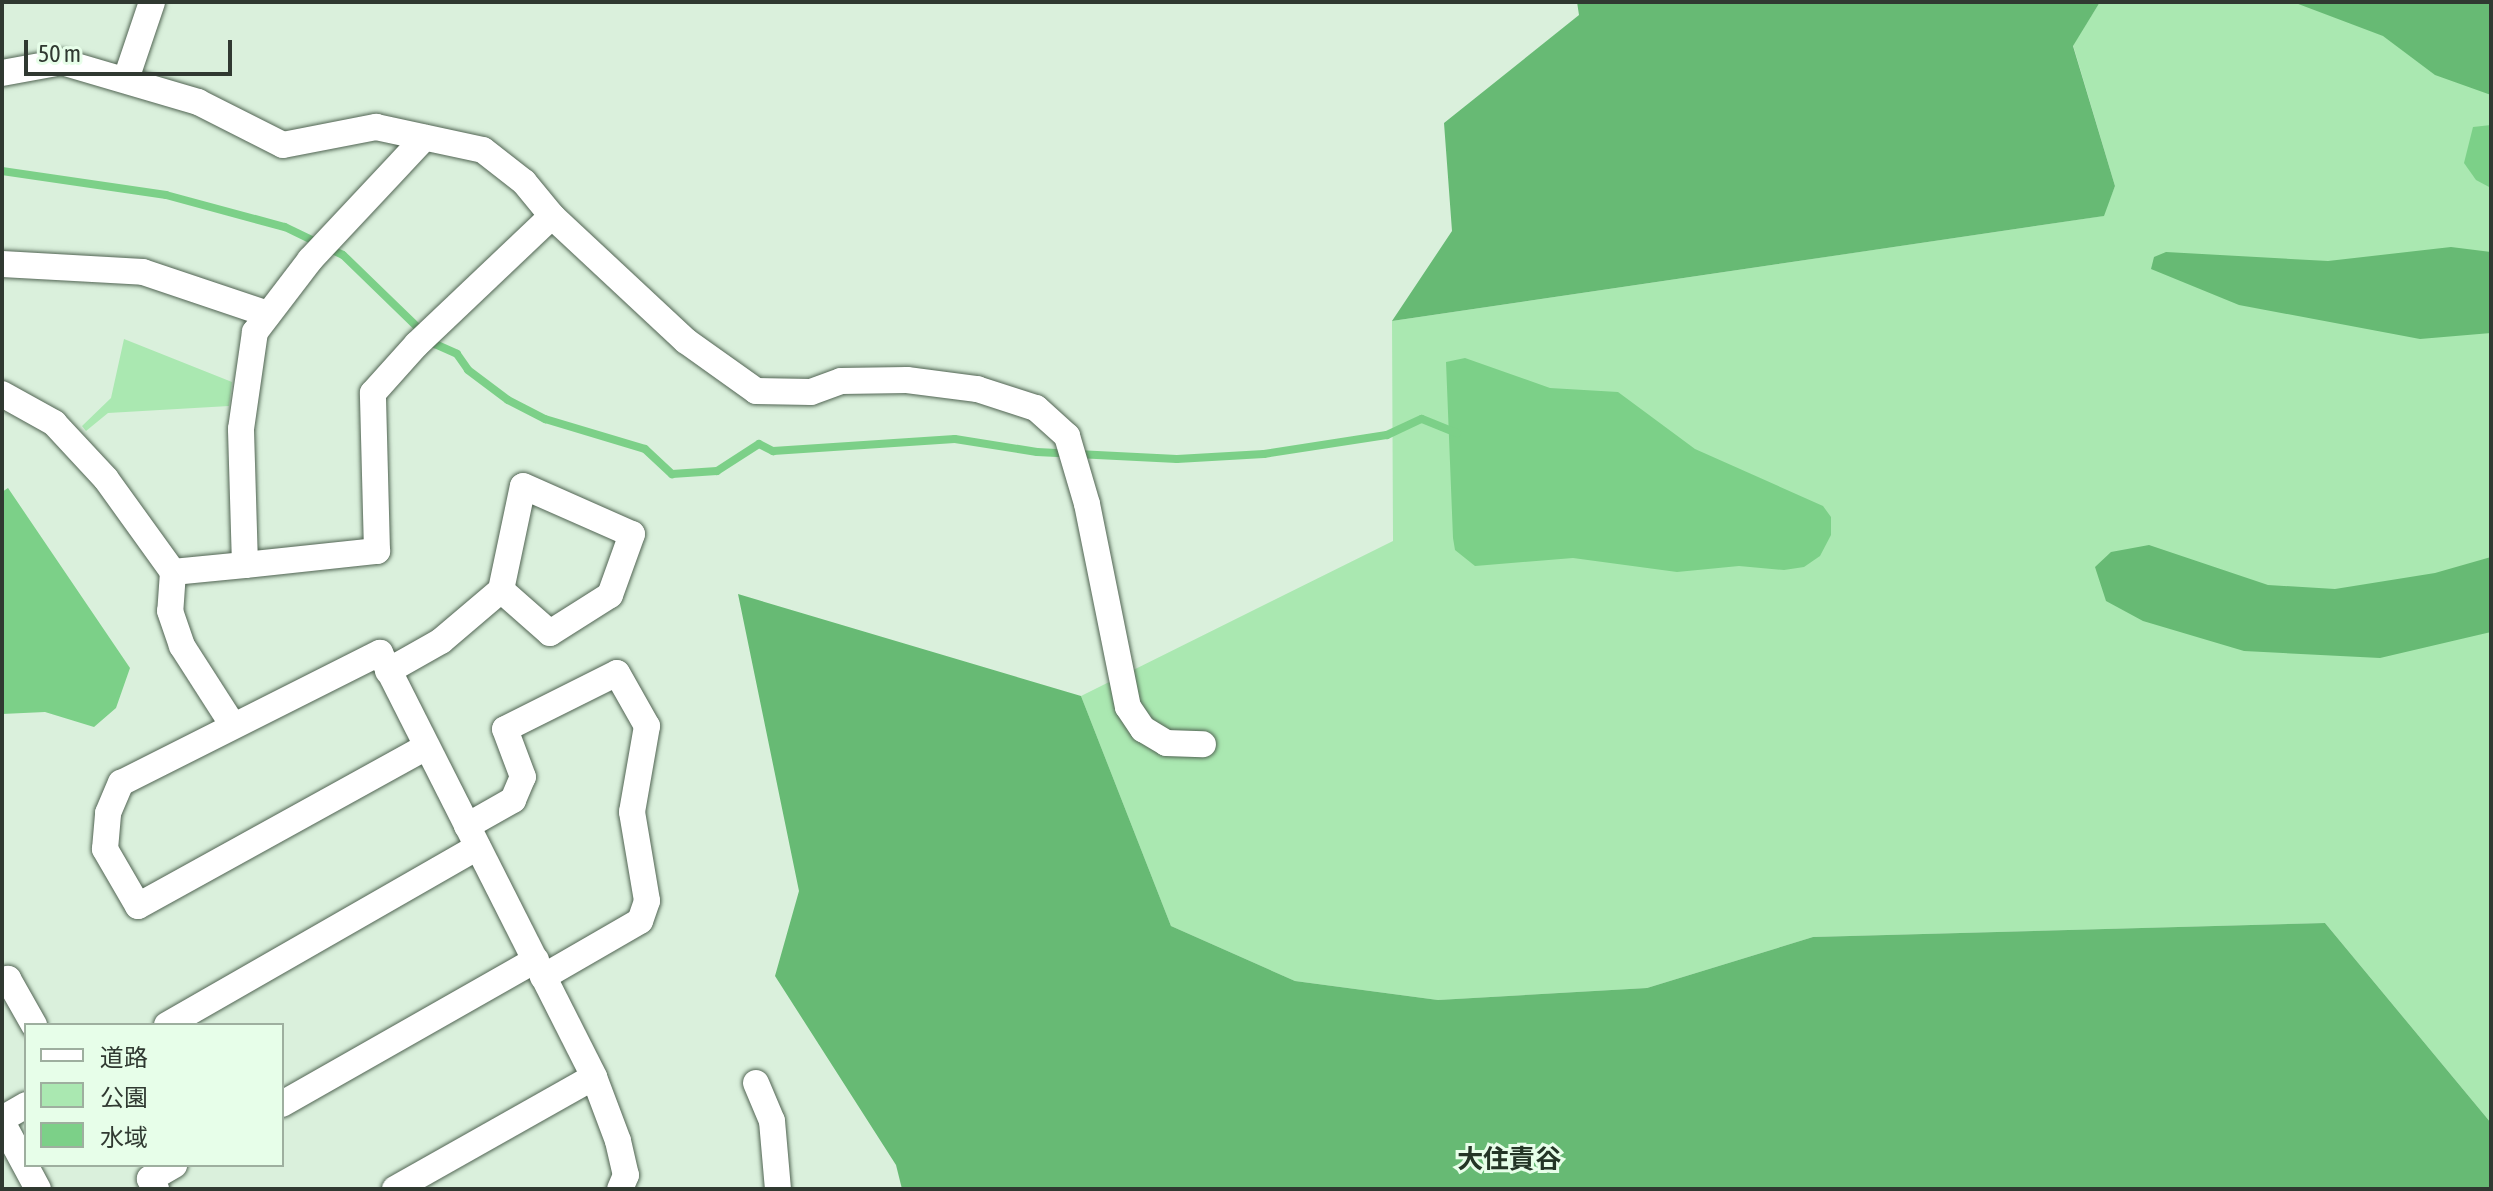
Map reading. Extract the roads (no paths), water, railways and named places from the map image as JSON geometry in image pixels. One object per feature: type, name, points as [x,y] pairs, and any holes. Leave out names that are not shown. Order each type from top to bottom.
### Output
[{"type":"street","points":[[126,79],[152,2]]},
{"type":"street","points":[[2,73],[62,62],[198,102],[283,145],[376,127],[483,150],[524,182],[552,216],[686,341],[756,391],[811,392],[841,381],[907,380],[977,389],[1036,408],[1067,436],[1087,504],[1128,707],[1143,729],[1166,743],[1203,744]]},
{"type":"street","points":[[245,565],[244,380],[255,332],[310,260],[424,138]]},
{"type":"street","points":[[173,572],[377,551],[373,393],[417,344],[552,216]]},
{"type":"street","points":[[2,264],[143,272],[268,314]]},
{"type":"street","points":[[2,394],[54,423],[106,479],[173,572],[170,611],[182,646],[232,724]]},
{"type":"street","points":[[388,671],[441,641],[501,590],[523,486],[632,534],[610,595],[550,633],[501,590]]},
{"type":"street","points":[[426,747],[138,906],[105,849],[108,813],[121,783],[232,724],[380,653],[594,1077],[618,1141],[626,1175],[620,1189]]},
{"type":"street","points":[[170,1023],[472,837],[513,800],[523,777],[505,729],[617,673],[647,726],[632,812],[647,901],[640,921],[540,968],[284,1103]]},
{"type":"street","points":[[2,982],[8,979],[33,1023]]},
{"type":"street","points":[[395,1189],[594,1077]]},
{"type":"street","points":[[756,1083],[772,1121],[778,1189]]},
{"type":"street","points":[[24,1106],[2,1120],[24,1162]]},
{"type":"street","points":[[27,1167],[38,1189]]},
{"type":"street","points":[[156,1189],[150,1179],[171,1167]]},
{"type":"water","points":[[2491,125],[2491,188],[2476,180],[2464,163],[2473,127]]},
{"type":"water","points":[[1465,358],[1550,388],[1618,392],[1695,449],[1823,506],[1831,517],[1831,535],[1820,556],[1804,567],[1784,570],[1739,566],[1677,572],[1573,558],[1475,566],[1455,550],[1453,538],[1446,362]]},
{"type":"water","points":[[8,488],[130,668],[116,708],[94,727],[45,712],[2,714],[2,492]]},
{"type":"waterway","points":[[2,171],[166,195],[285,227],[343,255],[435,344],[457,354],[468,370],[508,400],[545,419],[645,449],[672,474],[717,471],[759,444],[773,451],[955,439],[1037,452],[1177,459],[1264,454],[1387,435],[1422,419],[1457,433]]},
{"type":"district","name":"大住責谷","points":[[1509,1160]]}]
